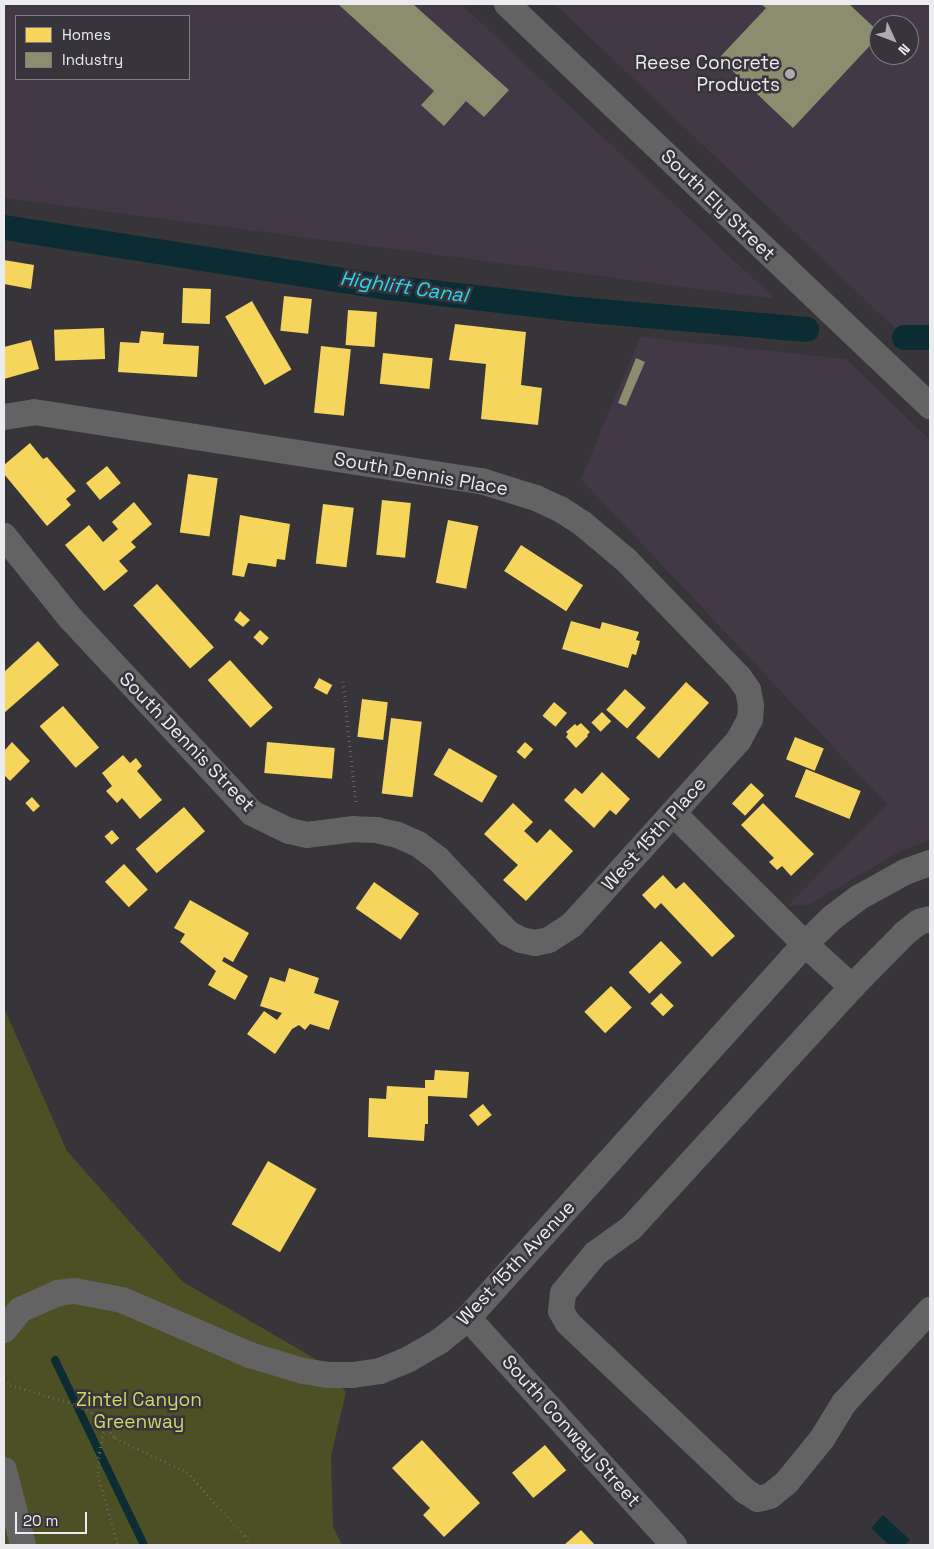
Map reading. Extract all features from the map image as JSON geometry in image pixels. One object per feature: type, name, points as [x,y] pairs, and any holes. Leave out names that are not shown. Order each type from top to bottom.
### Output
[{"type":"street","name":"South Ely Street","points":[[507,4],[930,406]]},
{"type":"street","name":"South Dennis Place","points":[[4,417],[34,412],[481,481],[536,498],[560,509],[583,524],[626,560],[739,677],[748,690],[751,706]]},
{"type":"street","name":"South Dennis Street","points":[[4,536],[70,619],[252,813],[288,831],[307,835],[359,829],[398,834],[418,844],[438,859],[508,933],[521,940],[535,943]]},
{"type":"street","name":"West 15th Place","points":[[535,943],[558,936],[572,925],[739,740],[750,719],[751,706]]},
{"type":"street","points":[[674,813],[805,944],[852,987]]},
{"type":"street","name":"West 15th Avenue","points":[[4,1330],[20,1310],[58,1293],[75,1291],[122,1300],[250,1356],[280,1366],[329,1375],[353,1376],[380,1371],[409,1360],[440,1341],[468,1318],[805,944],[833,917],[858,898],[905,872],[930,863]]},
{"type":"street","points":[[930,919],[919,922],[905,933],[852,987],[632,1228],[611,1240],[595,1254],[563,1293],[561,1311],[568,1323],[745,1491],[758,1498],[770,1496],[787,1482],[822,1439],[844,1403],[930,1310]]},
{"type":"street","name":"South Conway Street","points":[[468,1318],[674,1545]]},
{"type":"street","points":[[4,1470],[23,1545]]},
{"type":"path","points":[[343,681],[359,829]]},
{"type":"path","points":[[4,1379],[10,1385],[68,1402],[94,1413],[115,1438],[187,1472],[246,1536],[249,1545]]},
{"type":"path","points":[[106,1426],[100,1452],[98,1475],[118,1545]]},
{"type":"shaded area","points":[[4,4],[461,4],[775,299],[4,198]]},
{"type":"shaded area","points":[[555,4],[930,4],[930,325],[897,330]]},
{"type":"shaded area","points":[[640,337],[846,359],[930,440],[930,840],[899,852],[808,905],[788,906],[887,804],[581,479]]},
{"type":"green space","name":"Zintel Canyon Greenway","points":[[4,1008],[67,1151],[183,1282],[319,1361],[346,1392],[331,1456],[333,1527],[342,1545],[4,1545]]},
{"type":"water","points":[[883,1515],[910,1540],[905,1545],[889,1545],[871,1528]]},
{"type":"building: Homes","points":[[4,260],[34,265],[31,289],[4,284]]},
{"type":"building: Homes","points":[[183,288],[211,289],[210,324],[182,323]]},
{"type":"building: Homes","points":[[284,296],[312,299],[308,334],[280,331]]},
{"type":"building: Homes","points":[[252,301],[292,369],[265,385],[225,316]]},
{"type":"building: Homes","points":[[348,310],[377,312],[374,347],[346,345]]},
{"type":"building: Homes","points":[[455,324],[526,332],[521,385],[542,388],[538,425],[481,419],[486,364],[449,360]]},
{"type":"building: Homes","points":[[104,328],[105,359],[55,361],[54,330]]},
{"type":"building: Homes","points":[[141,331],[164,333],[163,344],[199,346],[197,377],[118,372],[120,342],[139,343]]},
{"type":"building: Homes","points":[[31,340],[39,369],[4,379],[4,347]]},
{"type":"building: Homes","points":[[321,346],[351,349],[344,416],[314,413]]},
{"type":"building: Homes","points":[[383,353],[433,358],[429,389],[380,384]]},
{"type":"building: Homes","points":[[30,443],[43,459],[47,457],[76,491],[66,499],[71,505],[47,526],[4,474],[4,465]]},
{"type":"building: Homes","points":[[107,466],[121,483],[100,500],[86,483]]},
{"type":"building: Homes","points":[[188,474],[218,478],[209,537],[180,532]]},
{"type":"building: Homes","points":[[382,500],[411,503],[405,558],[376,555]]},
{"type":"building: Homes","points":[[134,502],[152,524],[131,542],[136,547],[119,561],[128,571],[104,591],[65,545],[89,525],[103,542],[118,529],[112,522]]},
{"type":"building: Homes","points":[[323,504],[354,508],[346,567],[316,564]]},
{"type":"building: Homes","points":[[240,515],[290,524],[285,560],[277,559],[276,567],[248,563],[244,577],[232,575]]},
{"type":"building: Homes","points":[[448,520],[478,526],[466,589],[436,583]]},
{"type":"building: Homes","points":[[521,545],[583,585],[566,611],[504,571]]},
{"type":"building: Homes","points":[[157,584],[214,647],[190,669],[133,605]]},
{"type":"building: Homes","points":[[240,611],[250,620],[243,627],[234,620]]},
{"type":"building: Homes","points":[[571,621],[600,629],[602,622],[639,632],[636,640],[640,641],[636,655],[632,654],[628,668],[562,649]]},
{"type":"building: Homes","points":[[260,630],[269,638],[262,645],[253,637]]},
{"type":"building: Homes","points":[[38,641],[59,665],[4,713],[4,672]]},
{"type":"building: Homes","points":[[230,660],[273,708],[251,728],[208,680]]},
{"type":"building: Homes","points":[[319,678],[332,685],[327,695],[314,688]]},
{"type":"building: Homes","points":[[686,682],[709,703],[659,758],[636,738]]},
{"type":"building: Homes","points":[[625,689],[646,708],[627,729],[606,710]]},
{"type":"building: Homes","points":[[362,699],[388,702],[383,740],[357,737]]},
{"type":"building: Homes","points":[[554,702],[567,713],[555,727],[542,716]]},
{"type":"building: Homes","points":[[63,706],[99,748],[76,768],[40,726]]},
{"type":"building: Homes","points":[[602,712],[611,721],[601,732],[591,723]]},
{"type":"building: Homes","points":[[391,718],[422,722],[413,797],[382,793]]},
{"type":"building: Homes","points":[[581,723],[590,732],[576,748],[566,737],[568,734],[566,732],[575,724],[577,726]]},
{"type":"building: Homes","points":[[795,737],[824,749],[815,771],[786,759]]},
{"type":"building: Homes","points":[[12,742],[30,761],[10,781],[4,775],[4,751]]},
{"type":"building: Homes","points":[[267,742],[335,748],[332,779],[264,773]]},
{"type":"building: Homes","points":[[525,742],[533,749],[525,759],[516,752]]},
{"type":"building: Homes","points":[[449,748],[497,776],[482,803],[434,775]]},
{"type":"building: Homes","points":[[123,755],[130,763],[136,758],[142,766],[137,771],[162,800],[140,819],[122,798],[117,803],[106,791],[112,786],[102,773]]},
{"type":"building: Homes","points":[[806,769],[861,791],[849,819],[795,797]]},
{"type":"building: Homes","points":[[602,772],[630,799],[616,815],[610,810],[594,828],[564,800],[575,788],[582,794]]},
{"type":"building: Homes","points":[[751,783],[764,795],[745,816],[732,803]]},
{"type":"building: Homes","points":[[32,797],[40,806],[33,812],[25,803]]},
{"type":"building: Homes","points":[[513,803],[533,822],[524,831],[537,843],[550,829],[573,851],[526,901],[503,880],[518,865],[484,834]]},
{"type":"building: Homes","points":[[763,803],[814,854],[791,876],[782,866],[777,870],[769,862],[774,858],[741,825]]},
{"type":"building: Homes","points":[[184,807],[205,831],[157,873],[136,849]]},
{"type":"building: Homes","points":[[112,830],[119,838],[112,845],[104,837]]},
{"type":"building: Homes","points":[[124,864],[148,890],[129,907],[105,882]]},
{"type":"building: Homes","points":[[663,875],[676,889],[684,882],[735,936],[712,957],[661,903],[655,909],[642,895]]},
{"type":"building: Homes","points":[[374,882],[419,914],[401,940],[356,908]]},
{"type":"building: Homes","points":[[190,900],[249,933],[233,962],[224,957],[222,961],[248,976],[235,1000],[208,985],[216,971],[180,942],[185,934],[174,928]]},
{"type":"building: Homes","points":[[661,941],[682,963],[649,994],[629,972]]},
{"type":"building: Homes","points":[[289,968],[319,978],[314,993],[339,1001],[329,1030],[310,1024],[305,1030],[299,1025],[292,1029],[275,1054],[247,1034],[264,1011],[277,1020],[282,1013],[260,1006],[270,977],[285,982]]},
{"type":"building: Homes","points":[[611,986],[632,1008],[605,1033],[584,1012]]},
{"type":"building: Homes","points":[[661,993],[674,1006],[663,1016],[650,1004]]},
{"type":"building: Homes","points":[[435,1070],[469,1072],[467,1098],[428,1096],[428,1124],[425,1124],[424,1141],[368,1137],[369,1098],[386,1099],[387,1086],[425,1088],[425,1080],[434,1080]]},
{"type":"building: Homes","points":[[483,1104],[492,1115],[478,1126],[469,1115]]},
{"type":"building: Homes","points":[[268,1161],[316,1189],[280,1252],[232,1224]]},
{"type":"building: Homes","points":[[422,1440],[480,1503],[444,1537],[423,1515],[430,1508],[392,1468]]},
{"type":"building: Homes","points":[[545,1445],[566,1470],[533,1498],[512,1473]]},
{"type":"building: Homes","points":[[581,1530],[595,1545],[564,1545]]},
{"type":"building: Industry","points":[[340,4],[413,4],[509,90],[484,117],[466,101],[444,126],[421,105],[434,91]]},
{"type":"building: Industry","name":"Reese Concrete Products","points":[[761,4],[849,4],[869,23],[869,47],[793,128],[719,58],[766,8]]},
{"type":"building: Industry","points":[[636,358],[645,362],[626,406],[618,403]]},
{"type":"waterway","name":"Highlift Canal","points":[[4,227],[389,287],[577,309],[806,329]]},
{"type":"waterway","name":"Highlift Canal","points":[[904,337],[930,337]]},
{"type":"waterway","points":[[55,1360],[144,1545]]},
{"type":"place","name":"Reese Concrete Products","points":[[790,74]]}]
